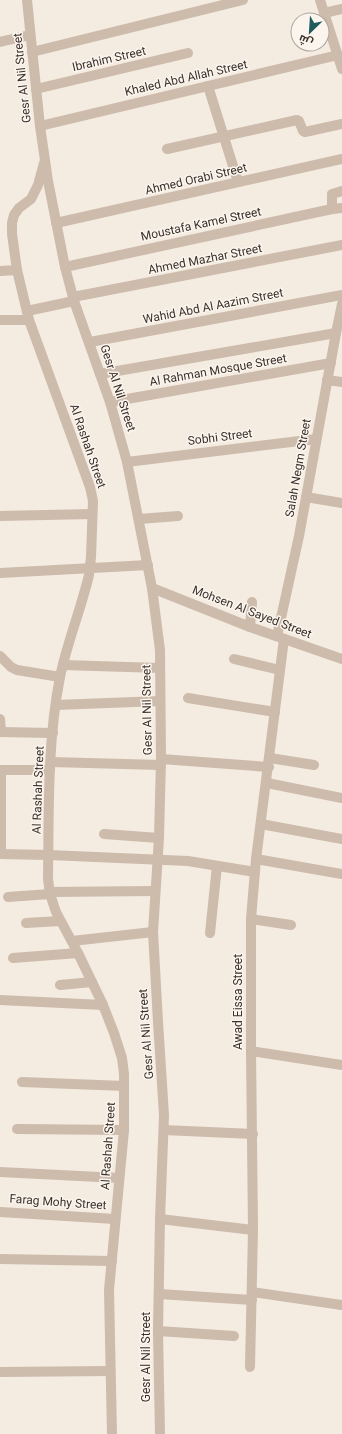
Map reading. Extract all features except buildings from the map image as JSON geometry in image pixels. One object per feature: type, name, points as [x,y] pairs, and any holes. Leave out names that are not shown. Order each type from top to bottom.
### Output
[{"type":"street","name":"Gesr Al Nil Street","points":[[27,0],[40,126],[65,267],[74,299],[110,402],[127,462],[148,565],[160,650],[161,762],[158,860],[153,932],[164,1115],[158,1332],[160,1434]]},
{"type":"street","points":[[32,52],[243,0]]},
{"type":"street","points":[[320,0],[324,12]]},
{"type":"street","points":[[328,12],[342,9]]},
{"type":"street","points":[[330,31],[342,69]]},
{"type":"street","points":[[0,42],[30,35]]},
{"type":"street","name":"Ibrahim Street","points":[[36,89],[188,53]]},
{"type":"street","name":"Khaled Abd Allah Street","points":[[40,126],[338,55]]},
{"type":"street","points":[[208,86],[238,182]]},
{"type":"street","points":[[167,149],[297,120],[300,122],[304,132],[342,124]]},
{"type":"street","name":"Al Rashah Street","points":[[45,159],[38,185],[31,199],[19,208],[14,215],[12,234],[28,316],[90,487],[93,501],[90,569],[82,605],[63,665],[56,705],[51,766],[49,893],[60,921],[72,941],[103,1005],[118,1046],[123,1066],[124,1130],[109,1290],[112,1434]]},
{"type":"street","name":"Ahmed Orabi Street","points":[[56,223],[342,159]]},
{"type":"street","points":[[337,208],[332,194],[342,191]]},
{"type":"street","name":"Moustafa Kamel Street","points":[[65,267],[337,208]]},
{"type":"street","name":"Ahmed Mazhar Street","points":[[0,320],[28,316],[74,299],[342,245]]},
{"type":"street","points":[[0,271],[18,270]]},
{"type":"street","name":"Wahid Abd Al Aazim Street","points":[[90,342],[342,295]]},
{"type":"street","name":"Salah Negm Street","points":[[281,638],[327,380],[331,362],[338,343],[336,332],[342,304]]},
{"type":"street","points":[[100,374],[336,332]]},
{"type":"street","name":"Al Rahman Mosque Street","points":[[110,402],[331,362]]},
{"type":"street","points":[[327,380],[342,382]]},
{"type":"street","name":"Sobhi Street","points":[[127,462],[316,439]]},
{"type":"street","points":[[306,497],[342,503]]},
{"type":"street","points":[[0,516],[92,514]]},
{"type":"street","points":[[139,519],[178,516]]},
{"type":"street","points":[[0,573],[148,565]]},
{"type":"street","name":"Mohsen Al Sayed Street","points":[[152,588],[250,627],[342,659]]},
{"type":"street","points":[[250,627],[252,602]]},
{"type":"street","name":"Awad Eissa Street","points":[[250,1367],[253,1230],[251,919],[256,859],[267,782],[280,670],[281,638]]},
{"type":"street","points":[[234,659],[280,670]]},
{"type":"street","points":[[1,661],[17,670],[60,677]]},
{"type":"street","points":[[63,665],[160,668]]},
{"type":"street","points":[[188,698],[275,712]]},
{"type":"street","points":[[56,705],[160,701]]},
{"type":"street","points":[[0,720],[1,732],[53,733]]},
{"type":"street","points":[[255,872],[188,862],[0,854],[0,770],[51,766],[161,762],[269,763],[314,766]]},
{"type":"street","points":[[267,782],[342,798]]},
{"type":"street","points":[[261,824],[342,839]]},
{"type":"street","points":[[104,834],[159,838]]},
{"type":"street","points":[[256,859],[342,874]]},
{"type":"street","points":[[210,933],[217,866]]},
{"type":"street","points":[[8,897],[49,893],[156,891]]},
{"type":"street","points":[[251,919],[291,925]]},
{"type":"street","points":[[26,923],[60,921]]},
{"type":"street","points":[[72,941],[153,932]]},
{"type":"street","points":[[13,958],[78,953]]},
{"type":"street","points":[[60,985],[92,982]]},
{"type":"street","points":[[0,1000],[103,1005]]},
{"type":"street","points":[[251,1051],[342,1065]]},
{"type":"street","points":[[22,1082],[124,1086]]},
{"type":"street","points":[[17,1129],[124,1130]]},
{"type":"street","points":[[164,1130],[253,1134]]},
{"type":"street","points":[[0,1172],[119,1178]]},
{"type":"street","name":"Farag Mohy Street","points":[[0,1212],[115,1219]]},
{"type":"street","points":[[160,1219],[253,1230]]},
{"type":"street","points":[[0,1259],[112,1261]]},
{"type":"street","points":[[159,1294],[252,1296],[342,1305]]},
{"type":"street","points":[[158,1332],[234,1336]]},
{"type":"street","points":[[0,1372],[110,1371]]}]
